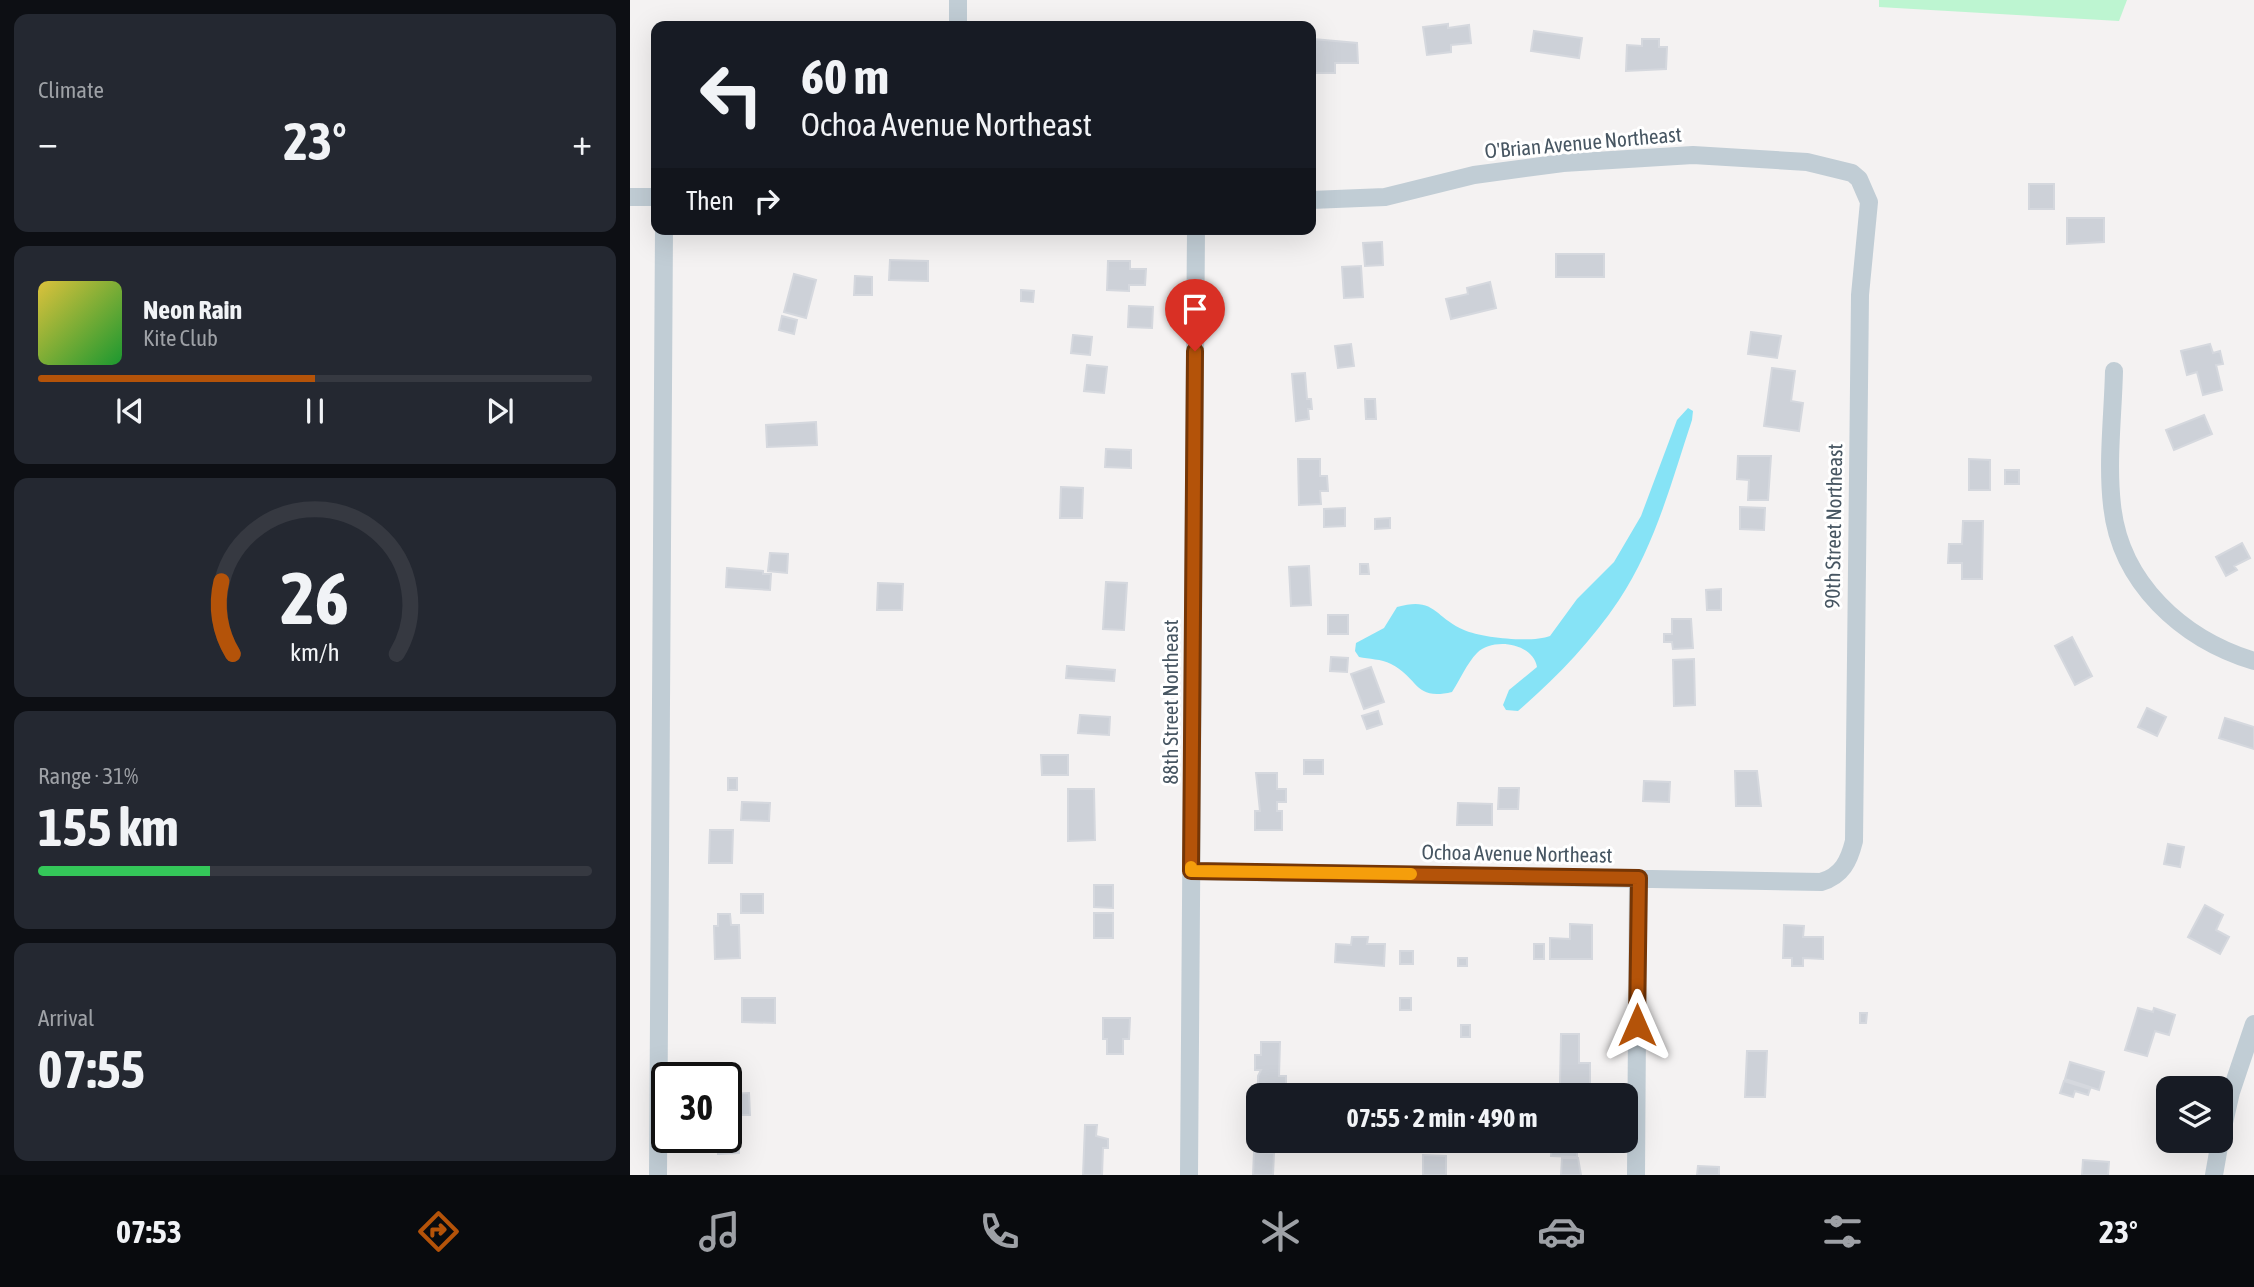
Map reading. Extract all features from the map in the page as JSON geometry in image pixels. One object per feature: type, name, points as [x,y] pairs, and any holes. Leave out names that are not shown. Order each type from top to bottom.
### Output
[{"type":"street","points":[[958,0],[958,21]]},
{"type":"street","name":"O'Brian Avenue Northeast","points":[[1316,200],[1385,197],[1474,175],[1563,163],[1693,155],[1807,162],[1852,173],[1859,179]]},
{"type":"street","name":"90th Street Northeast","points":[[1840,872],[1851,855],[1854,841],[1860,295],[1869,202],[1859,179]]},
{"type":"street","points":[[630,197],[651,197]]},
{"type":"street","points":[[658,1175],[664,235]]},
{"type":"street","name":"88th Street Northeast","points":[[1189,1175],[1196,235]]},
{"type":"street","points":[[2114,372],[2112,504],[2118,540],[2136,575],[2166,614],[2205,642],[2254,661]]},
{"type":"street","name":"Ochoa Avenue Northeast","points":[[1191,871],[1821,882],[1832,879],[1840,872]]},
{"type":"street","points":[[1636,1175],[1639,878]]},
{"type":"street","points":[[2233,1086],[2254,1024]]},
{"type":"street","points":[[2214,1175],[2218,1153]]},
{"type":"green space","points":[[1879,0],[2127,0],[2119,21],[1879,7]]},
{"type":"water","points":[[1688,408],[1693,411],[1692,420],[1670,489],[1653,535],[1632,579],[1585,645],[1518,711],[1506,710],[1503,705],[1509,690],[1537,667],[1528,652],[1512,645],[1484,648],[1470,662],[1452,692],[1440,694],[1423,691],[1391,664],[1359,657],[1355,651],[1356,643],[1384,628],[1397,607],[1410,604],[1427,606],[1454,625],[1482,635],[1507,639],[1550,636],[1577,599],[1614,562],[1641,516],[1677,420]]},
{"type":"building","points":[[1448,24],[1448,28],[1469,25],[1471,43],[1451,45],[1451,52],[1427,55],[1423,27]]},
{"type":"building","points":[[1534,31],[1582,38],[1579,58],[1531,51]]},
{"type":"building","points":[[1316,39],[1357,43],[1358,63],[1335,63],[1335,73],[1316,73]]},
{"type":"building","points":[[1642,39],[1659,39],[1659,47],[1667,47],[1666,69],[1626,71],[1627,45],[1642,46]]},
{"type":"building","points":[[2029,184],[2054,184],[2054,209],[2029,209]]},
{"type":"building","points":[[2067,218],[2104,218],[2104,242],[2067,244]]},
{"type":"building","points":[[1382,242],[1383,265],[1365,266],[1363,243]]},
{"type":"building","points":[[1556,254],[1604,254],[1604,277],[1556,277]]},
{"type":"building","points":[[890,260],[928,261],[928,281],[889,280]]},
{"type":"building","points":[[1108,261],[1130,261],[1130,269],[1146,269],[1145,285],[1129,285],[1129,291],[1107,290]]},
{"type":"building","points":[[1361,266],[1363,297],[1344,298],[1342,267]]},
{"type":"building","points":[[794,274],[816,280],[806,318],[784,312]]},
{"type":"building","points":[[855,276],[872,277],[872,295],[854,295]]},
{"type":"building","points":[[1490,282],[1496,308],[1451,319],[1446,299],[1468,294],[1467,288]]},
{"type":"building","points":[[1021,290],[1034,291],[1033,302],[1021,301]]},
{"type":"building","points":[[1129,306],[1153,307],[1152,328],[1128,327]]},
{"type":"building","points":[[782,316],[797,320],[794,334],[779,330]]},
{"type":"building","points":[[1751,332],[1781,336],[1777,358],[1748,354]]},
{"type":"building","points":[[1073,335],[1092,337],[1090,355],[1071,353]]},
{"type":"building","points":[[1351,344],[1354,366],[1338,368],[1335,346]]},
{"type":"building","points":[[2210,344],[2213,353],[2220,351],[2223,364],[2216,365],[2222,390],[2203,395],[2197,372],[2187,375],[2181,351]]},
{"type":"building","points":[[1087,365],[1107,367],[1104,393],[1084,391]]},
{"type":"building","points":[[1772,368],[1795,371],[1791,401],[1803,403],[1799,431],[1764,426]]},
{"type":"building","points":[[1305,373],[1307,399],[1311,399],[1312,409],[1308,409],[1309,419],[1296,421],[1292,374]]},
{"type":"building","points":[[1365,399],[1375,399],[1376,419],[1366,419]]},
{"type":"building","points":[[2204,415],[2212,434],[2174,450],[2166,430]]},
{"type":"building","points":[[816,422],[817,445],[767,447],[766,425]]},
{"type":"building","points":[[1106,449],[1131,450],[1131,468],[1105,467]]},
{"type":"building","points":[[1738,456],[1771,456],[1768,500],[1748,500],[1749,480],[1737,479]]},
{"type":"building","points":[[1298,459],[1320,459],[1320,476],[1327,476],[1328,491],[1320,491],[1321,504],[1299,505]]},
{"type":"building","points":[[1969,459],[1990,460],[1990,490],[1969,490]]},
{"type":"building","points":[[2005,470],[2019,470],[2019,484],[2005,484]]},
{"type":"building","points":[[1061,487],[1083,488],[1082,518],[1060,518]]},
{"type":"building","points":[[1740,507],[1765,508],[1764,530],[1740,529]]},
{"type":"building","points":[[1345,508],[1345,526],[1324,527],[1324,509]]},
{"type":"building","points":[[1390,518],[1390,528],[1375,529],[1375,519]]},
{"type":"building","points":[[1963,521],[1983,521],[1982,579],[1962,579],[1962,563],[1948,563],[1949,544],[1962,544]]},
{"type":"building","points":[[2242,543],[2250,558],[2234,566],[2237,570],[2226,576],[2216,557]]},
{"type":"building","points":[[770,553],[788,554],[787,573],[768,571]]},
{"type":"building","points":[[1360,564],[1368,564],[1369,574],[1360,574]]},
{"type":"building","points":[[1309,566],[1311,605],[1291,606],[1289,567]]},
{"type":"building","points":[[727,568],[771,574],[770,590],[726,587]]},
{"type":"building","points":[[1106,582],[1127,583],[1124,630],[1103,629]]},
{"type":"building","points":[[878,583],[903,584],[902,610],[877,610]]},
{"type":"building","points":[[1721,589],[1721,610],[1707,610],[1706,590]]},
{"type":"building","points":[[1328,615],[1348,615],[1348,634],[1328,634]]},
{"type":"building","points":[[1672,619],[1691,619],[1693,648],[1673,649],[1672,642],[1664,642],[1664,634],[1672,634]]},
{"type":"building","points":[[2072,637],[2092,676],[2075,685],[2055,646]]},
{"type":"building","points":[[1331,657],[1348,658],[1347,672],[1330,671]]},
{"type":"building","points":[[1694,659],[1695,705],[1674,706],[1673,660]]},
{"type":"building","points":[[1067,666],[1115,670],[1114,681],[1066,678]]},
{"type":"building","points":[[1371,667],[1384,702],[1364,709],[1351,674]]},
{"type":"building","points":[[2147,708],[2166,717],[2157,736],[2138,727]]},
{"type":"building","points":[[1378,711],[1382,724],[1367,729],[1362,716]]},
{"type":"building","points":[[1080,715],[1110,717],[1109,735],[1078,733]]},
{"type":"building","points":[[2225,718],[2254,727],[2254,749],[2219,738]]},
{"type":"building","points":[[1041,755],[1068,755],[1068,775],[1042,775]]},
{"type":"building","points":[[1304,760],[1323,760],[1323,774],[1304,774]]},
{"type":"building","points":[[1735,771],[1757,771],[1761,806],[1736,806]]},
{"type":"building","points":[[1256,773],[1277,773],[1277,789],[1286,789],[1286,802],[1277,802],[1277,811],[1282,811],[1282,830],[1255,830],[1255,811],[1260,811]]},
{"type":"building","points":[[728,778],[737,778],[737,790],[728,790]]},
{"type":"building","points":[[1644,781],[1670,782],[1669,802],[1643,801]]},
{"type":"building","points":[[1499,788],[1519,788],[1518,809],[1498,809]]},
{"type":"building","points":[[1068,789],[1094,789],[1095,840],[1068,841]]},
{"type":"building","points":[[742,802],[770,803],[769,821],[741,820]]},
{"type":"building","points":[[1458,803],[1492,804],[1492,825],[1457,825]]},
{"type":"building","points":[[710,830],[733,830],[732,863],[709,863]]},
{"type":"building","points":[[2168,844],[2184,847],[2180,867],[2164,864]]},
{"type":"building","points":[[1094,885],[1113,885],[1113,908],[1094,907]]},
{"type":"building","points":[[741,894],[763,894],[763,913],[741,913]]},
{"type":"building","points":[[2205,905],[2223,915],[2216,930],[2229,937],[2220,954],[2188,937]]},
{"type":"building","points":[[1094,913],[1113,913],[1113,938],[1094,938]]},
{"type":"building","points":[[718,914],[730,914],[731,925],[739,925],[740,958],[715,959],[714,926],[718,926]]},
{"type":"building","points":[[1570,924],[1592,925],[1592,959],[1550,959],[1550,938],[1570,939]]},
{"type":"building","points":[[1784,925],[1804,926],[1803,937],[1823,937],[1823,959],[1803,958],[1803,966],[1792,966],[1792,958],[1783,958]]},
{"type":"building","points":[[1352,937],[1368,937],[1367,944],[1385,944],[1384,966],[1335,962],[1336,944],[1351,945]]},
{"type":"building","points":[[1534,944],[1544,944],[1544,959],[1534,959]]},
{"type":"building","points":[[1400,951],[1413,951],[1413,964],[1400,964]]},
{"type":"building","points":[[1458,958],[1467,958],[1467,966],[1458,966]]},
{"type":"building","points":[[742,998],[775,998],[775,1023],[742,1022]]},
{"type":"building","points":[[1400,998],[1411,998],[1411,1010],[1400,1010]]},
{"type":"building","points":[[2138,1008],[2153,1012],[2154,1008],[2175,1015],[2169,1035],[2155,1031],[2147,1056],[2125,1050]]},
{"type":"building","points":[[1860,1013],[1867,1013],[1866,1023],[1860,1023]]},
{"type":"building","points":[[1103,1018],[1130,1018],[1129,1039],[1123,1039],[1123,1054],[1107,1054],[1107,1039],[1103,1039]]},
{"type":"building","points":[[1461,1025],[1470,1025],[1470,1037],[1461,1037]]},
{"type":"building","points":[[1561,1034],[1579,1034],[1579,1063],[1590,1063],[1590,1083],[1560,1083]]},
{"type":"building","points":[[1261,1042],[1280,1042],[1279,1076],[1286,1076],[1286,1083],[1258,1083],[1261,1070],[1255,1070],[1255,1055],[1261,1055]]},
{"type":"building","points":[[1747,1051],[1767,1051],[1765,1097],[1745,1097]]},
{"type":"building","points":[[2070,1062],[2104,1072],[2099,1090],[2065,1079]]},
{"type":"building","points":[[2064,1081],[2090,1089],[2088,1095],[2075,1091],[2073,1097],[2060,1093]]},
{"type":"building","points":[[742,1093],[749,1093],[750,1115],[742,1115]]},
{"type":"building","points":[[1085,1125],[1097,1125],[1096,1136],[1108,1139],[1108,1148],[1103,1148],[1102,1175],[1083,1175]]},
{"type":"building","points":[[1254,1153],[1274,1153],[1273,1175],[1253,1175]]},
{"type":"building","points":[[1551,1153],[1577,1153],[1577,1157],[1551,1156]]},
{"type":"building","points":[[1423,1155],[1446,1156],[1446,1175],[1423,1175]]},
{"type":"building","points":[[1562,1158],[1578,1158],[1581,1175],[1561,1175]]},
{"type":"building","points":[[2083,1160],[2109,1162],[2108,1175],[2082,1175]]},
{"type":"building","points":[[1698,1166],[1719,1167],[1719,1175],[1697,1175]]},
{"type":"slow traffic","points":[[1191,867],[1191,871],[1411,874]]},
{"type":"route","points":[[1195,351],[1191,871],[1639,878],[1637,1025]]}]
